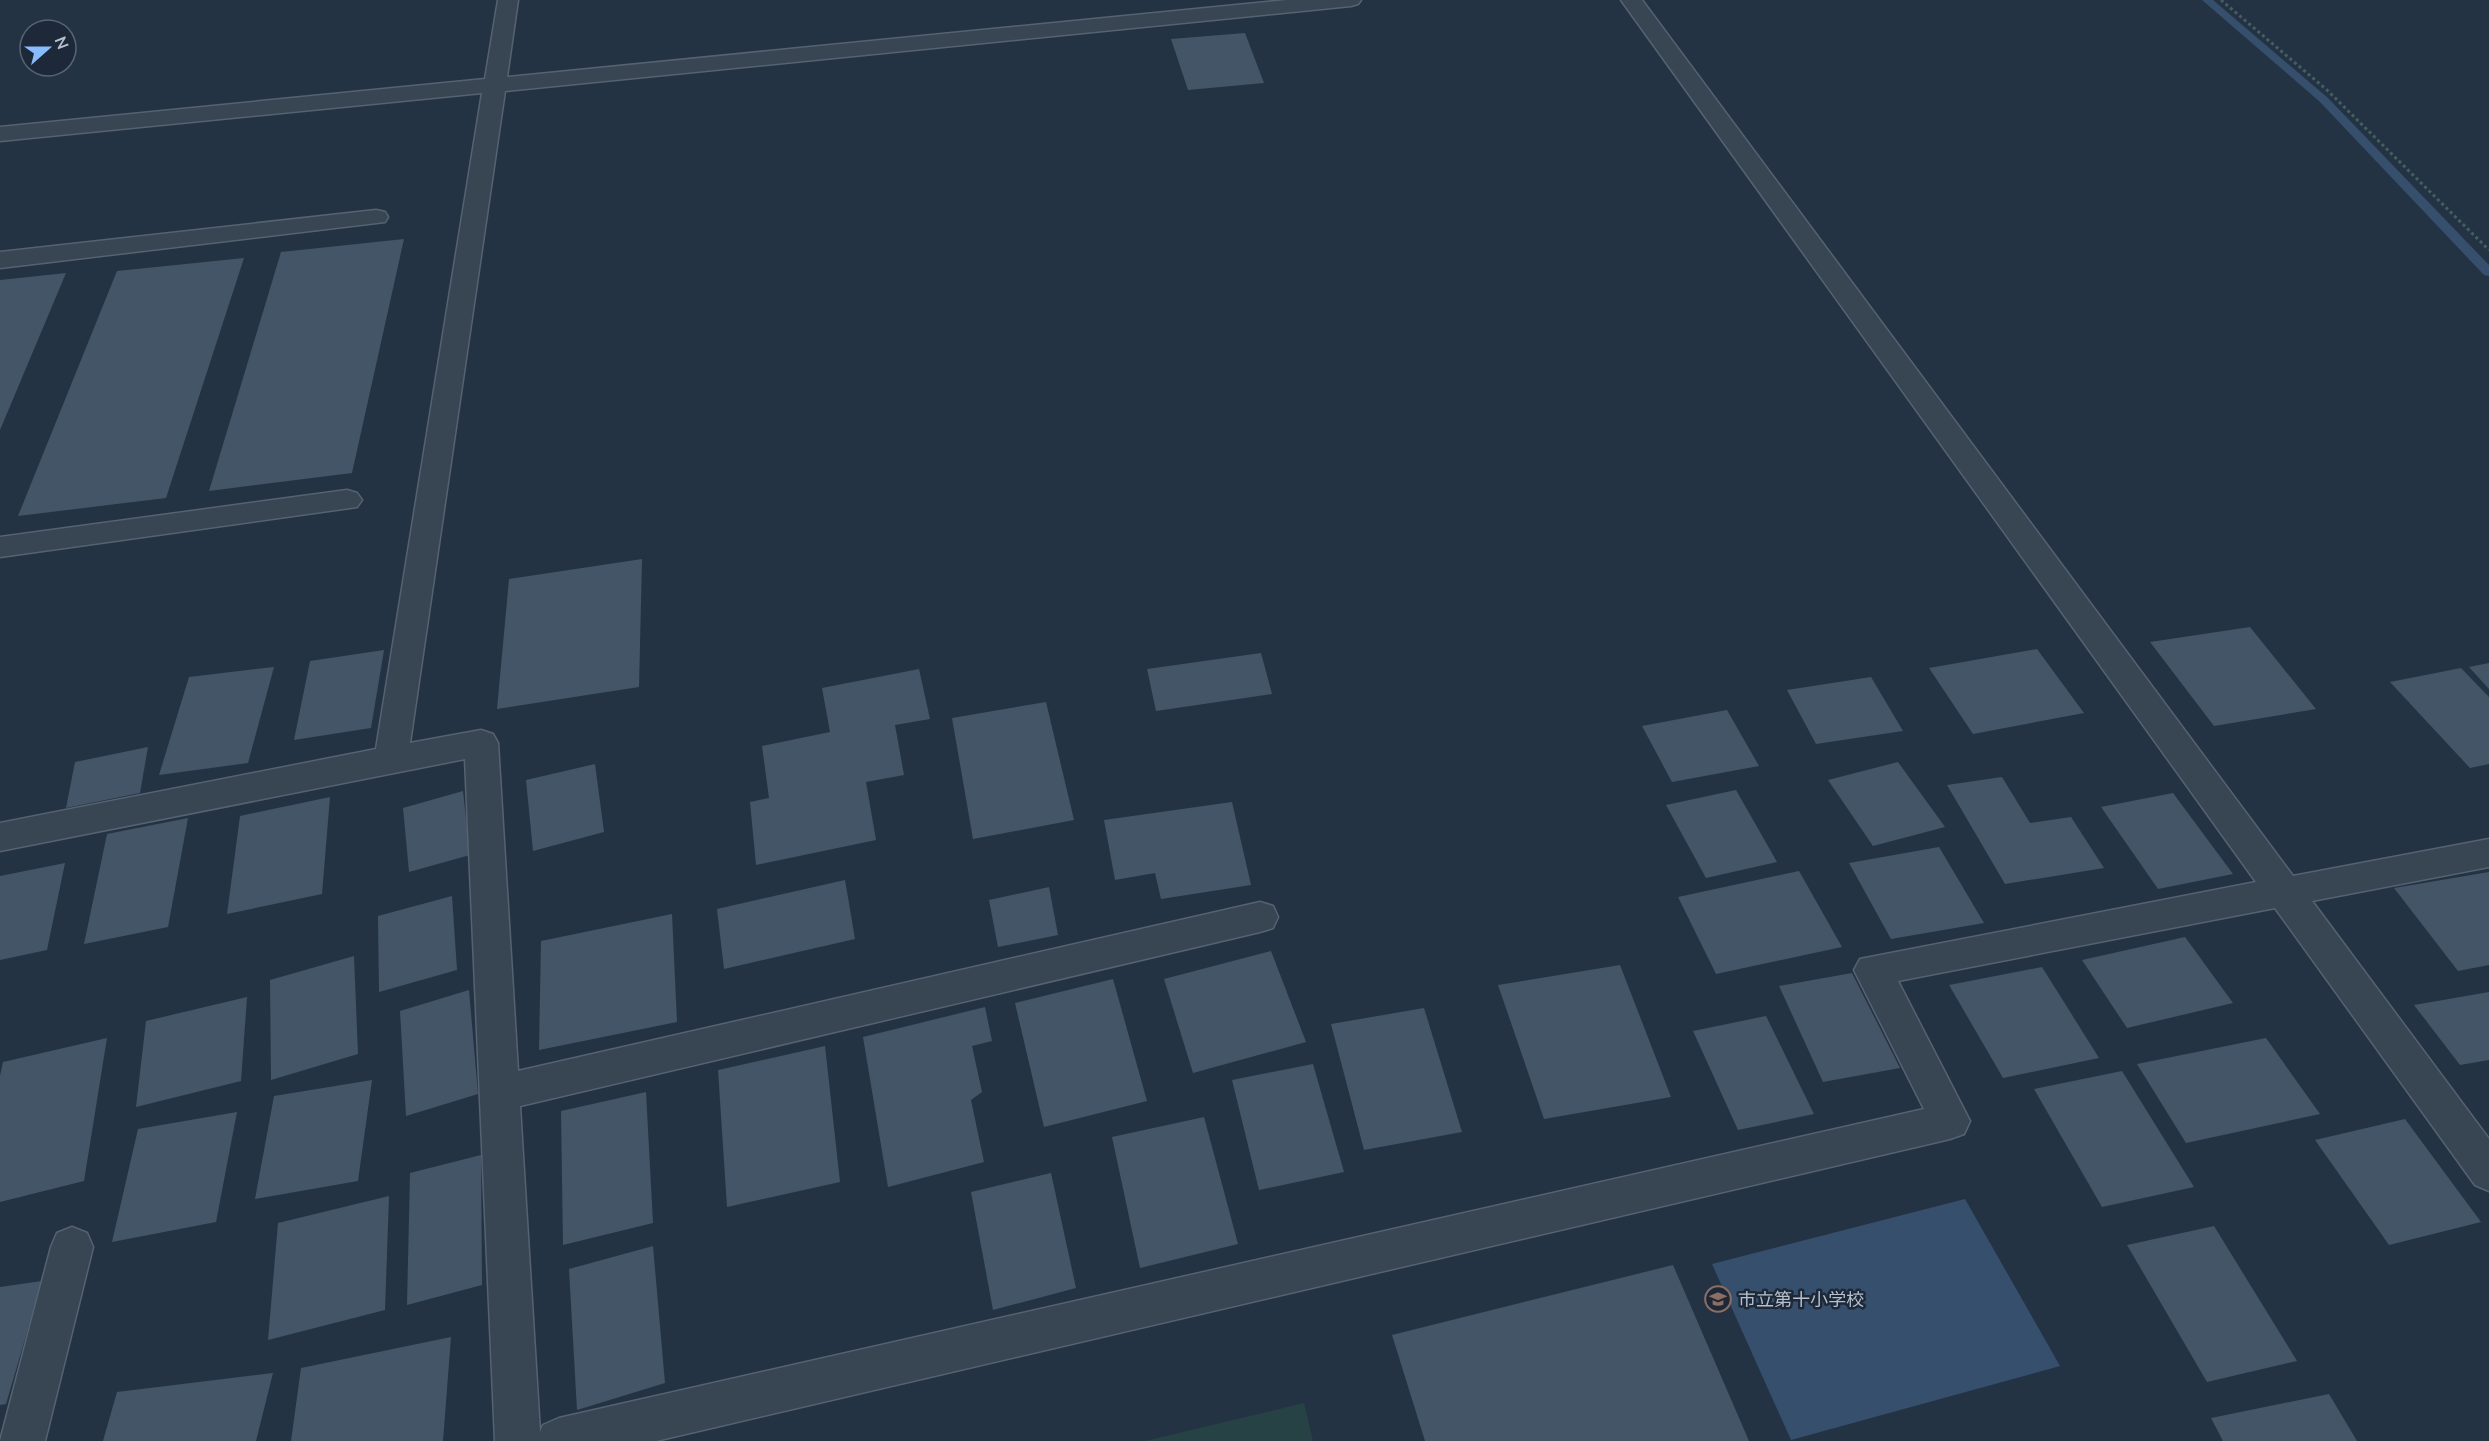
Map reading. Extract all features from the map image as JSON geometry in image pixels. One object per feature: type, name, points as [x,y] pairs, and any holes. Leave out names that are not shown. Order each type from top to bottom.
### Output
[{"type":"street","points":[[391,759],[508,0]]},
{"type":"street","points":[[0,134],[1351,0]]},
{"type":"street","points":[[1631,0],[2489,1172]]},
{"type":"street","points":[[0,260],[376,217]]},
{"type":"street","points":[[0,548],[347,500]]},
{"type":"street","points":[[0,837],[481,743],[518,1441]]},
{"type":"street","points":[[559,1441],[1950,1121],[1873,970],[2282,891],[2489,854]]},
{"type":"street","points":[[499,1093],[1260,917]]},
{"type":"street","points":[[22,1441],[72,1247]]},
{"type":"path","points":[[2221,0],[2327,90],[2489,250]]},
{"type":"green space","points":[[1304,1403],[1313,1441],[1145,1441]]},
{"type":"water","points":[[1965,1199],[2060,1366],[1791,1440],[1712,1264]]},
{"type":"building","points":[[1245,33],[1264,83],[1188,90],[1171,39]]},
{"type":"building","points":[[404,239],[352,473],[209,491],[281,252]]},
{"type":"building","points":[[244,258],[166,498],[18,516],[117,271]]},
{"type":"building","points":[[66,273],[0,430],[0,280]]},
{"type":"building","points":[[642,559],[639,687],[497,709],[509,579]]},
{"type":"building","points":[[2250,627],[2316,709],[2214,726],[2150,642]]},
{"type":"building","points":[[2037,649],[2084,713],[1973,734],[1929,668]]},
{"type":"building","points":[[384,650],[371,728],[294,740],[310,661]]},
{"type":"building","points":[[1261,653],[1272,694],[1156,711],[1147,669]]},
{"type":"building","points":[[2489,663],[2489,689],[2469,667]]},
{"type":"building","points":[[274,667],[248,763],[159,775],[189,677]]},
{"type":"building","points":[[2461,668],[2489,697],[2489,764],[2470,768],[2390,682]]},
{"type":"building","points":[[919,669],[930,719],[895,725],[904,775],[866,782],[876,840],[756,865],[750,802],[769,798],[762,746],[830,732],[822,688]]},
{"type":"building","points":[[1871,677],[1903,731],[1816,744],[1787,690]]},
{"type":"building","points":[[1046,702],[1074,820],[973,839],[952,718]]},
{"type":"building","points":[[1727,710],[1759,766],[1672,782],[1642,726]]},
{"type":"building","points":[[148,747],[140,793],[66,808],[75,762]]},
{"type":"building","points":[[1898,762],[1945,827],[1873,846],[1828,780]]},
{"type":"building","points":[[595,764],[604,832],[533,851],[526,780]]},
{"type":"building","points":[[2002,777],[2030,823],[2071,817],[2104,868],[2005,884],[1947,785]]},
{"type":"building","points":[[1736,790],[1777,862],[1706,878],[1666,805]]},
{"type":"building","points":[[463,791],[470,855],[409,872],[403,808]]},
{"type":"building","points":[[2173,793],[2233,874],[2158,889],[2101,807]]},
{"type":"building","points":[[330,797],[322,894],[227,914],[240,816]]},
{"type":"building","points":[[1232,802],[1251,885],[1161,899],[1155,873],[1115,880],[1104,820]]},
{"type":"building","points":[[188,818],[168,927],[84,944],[107,834]]},
{"type":"building","points":[[1939,847],[1984,923],[1891,939],[1849,863]]},
{"type":"building","points":[[65,863],[47,950],[0,960],[0,876]]},
{"type":"building","points":[[1799,871],[1842,947],[1716,974],[1678,897]]},
{"type":"building","points":[[2489,872],[2489,965],[2458,971],[2394,888]]},
{"type":"building","points":[[845,880],[855,939],[724,969],[717,909]]},
{"type":"building","points":[[1049,887],[1058,935],[998,947],[989,900]]},
{"type":"building","points":[[452,896],[457,970],[379,992],[378,916]]},
{"type":"building","points":[[672,914],[677,1022],[539,1050],[541,941]]},
{"type":"building","points":[[2185,937],[2233,1003],[2127,1028],[2082,960]]},
{"type":"building","points":[[1271,951],[1306,1042],[1193,1073],[1164,979]]},
{"type":"building","points":[[354,956],[358,1054],[271,1080],[270,980]]},
{"type":"building","points":[[1620,965],[1671,1097],[1544,1119],[1498,985]]},
{"type":"building","points":[[2042,967],[2099,1058],[2003,1078],[1949,985]]},
{"type":"building","points":[[1852,973],[1900,1068],[1823,1082],[1779,986]]},
{"type":"building","points":[[1113,979],[1147,1101],[1044,1127],[1015,1003]]},
{"type":"building","points":[[469,990],[478,1094],[406,1116],[400,1011]]},
{"type":"building","points":[[2489,992],[2489,1060],[2460,1065],[2414,1005]]},
{"type":"building","points":[[247,997],[241,1081],[136,1107],[146,1021]]},
{"type":"building","points":[[985,1007],[992,1041],[972,1046],[982,1092],[971,1100],[984,1162],[888,1187],[863,1037]]},
{"type":"building","points":[[1424,1008],[1462,1132],[1364,1150],[1331,1024]]},
{"type":"building","points":[[1766,1016],[1814,1114],[1738,1130],[1693,1031]]},
{"type":"building","points":[[107,1038],[84,1181],[0,1202],[0,1076],[3,1062]]},
{"type":"building","points":[[2266,1038],[2320,1114],[2186,1143],[2137,1064]]},
{"type":"building","points":[[825,1046],[840,1182],[727,1207],[718,1070]]},
{"type":"building","points":[[1313,1064],[1344,1172],[1259,1190],[1232,1080]]},
{"type":"building","points":[[2122,1071],[2194,1187],[2102,1207],[2034,1089]]},
{"type":"building","points":[[372,1080],[358,1181],[255,1199],[274,1096]]},
{"type":"building","points":[[646,1092],[653,1223],[563,1245],[561,1111]]},
{"type":"building","points":[[237,1112],[216,1222],[112,1242],[138,1129]]},
{"type":"building","points":[[1204,1117],[1238,1244],[1140,1268],[1112,1137]]},
{"type":"building","points":[[2405,1119],[2481,1222],[2389,1245],[2315,1140]]},
{"type":"building","points":[[481,1155],[482,1285],[407,1305],[410,1173]]},
{"type":"building","points":[[1051,1173],[1076,1288],[993,1310],[971,1192]]},
{"type":"building","points":[[389,1196],[385,1310],[268,1340],[278,1223]]},
{"type":"building","points":[[2214,1226],[2297,1361],[2207,1382],[2127,1245]]},
{"type":"building","points":[[653,1246],[665,1383],[577,1410],[569,1269]]},
{"type":"building","points":[[1673,1265],[1749,1441],[1425,1441],[1392,1335]]},
{"type":"building","points":[[42,1281],[6,1404],[0,1405],[0,1287]]},
{"type":"building","points":[[451,1337],[443,1441],[291,1441],[301,1368]]},
{"type":"building","points":[[273,1373],[256,1441],[103,1441],[117,1392]]},
{"type":"building","points":[[2329,1394],[2357,1441],[2223,1441],[2211,1418]]},
{"type":"waterway","points":[[2207,0],[2324,100],[2489,272]]},
{"type":"place","name":"市立第十小学校","points":[[1718,1299]]}]
